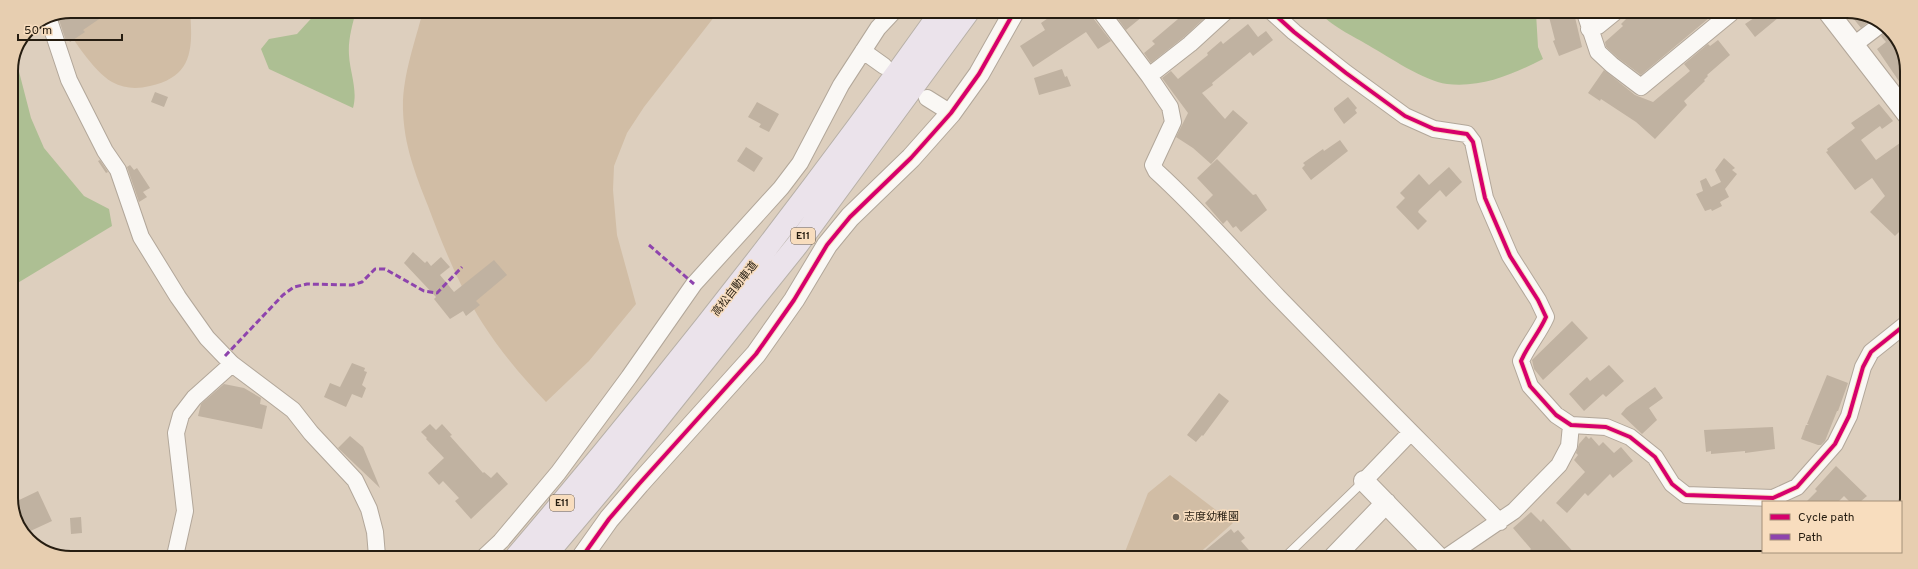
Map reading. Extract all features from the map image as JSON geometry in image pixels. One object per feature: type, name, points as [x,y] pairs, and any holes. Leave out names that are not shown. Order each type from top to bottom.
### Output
[{"type":"highway","name":"高松自動車道","points":[[521,551],[607,450],[778,234],[937,18]]},
{"type":"highway","name":"高松自動車道","points":[[549,551],[609,480],[796,245],[964,18]]},
{"type":"street","points":[[491,551],[502,541],[558,473],[629,377],[694,284],[781,188],[800,163],[841,85],[878,28],[887,18]]},
{"type":"street","points":[[586,551],[609,519],[639,484],[756,354],[794,300],[827,245],[850,217],[911,158],[951,113],[979,74],[1011,18]]},
{"type":"street","points":[[1106,18],[1170,107],[1173,122],[1153,165],[1156,171],[1187,199],[1211,227],[1500,522]]},
{"type":"street","points":[[1149,76],[1190,44],[1218,18]]},
{"type":"street","points":[[1279,18],[1346,73],[1405,116],[1434,129],[1467,134],[1473,142],[1485,198],[1510,256],[1538,300],[1546,317],[1541,328],[1527,346],[1521,361],[1530,386],[1556,415],[1571,425],[1606,427],[1630,437],[1655,457],[1672,484],[1686,494],[1773,498],[1797,487],[1835,444],[1849,416],[1863,367],[1871,352],[1900,329]]},
{"type":"street","points":[[1586,18],[1598,52],[1612,65],[1641,87],[1725,18]]},
{"type":"street","points":[[1589,29],[1598,26],[1608,18]]},
{"type":"street","points":[[1833,18],[1900,99]]},
{"type":"street","points":[[50,23],[69,80],[105,151],[118,170],[141,237],[178,296],[207,338],[232,364],[293,410],[311,433],[355,480],[369,509],[376,532],[377,551]]},
{"type":"street","points":[[1855,44],[1877,28]]},
{"type":"street","points":[[863,51],[884,66]]},
{"type":"street","points":[[928,98],[951,113]]},
{"type":"street","points":[[176,551],[185,511],[176,433],[181,415],[194,398],[232,364]]},
{"type":"street","points":[[1456,551],[1514,511],[1559,465],[1570,446],[1571,425]]},
{"type":"street","points":[[1411,432],[1364,481],[1432,551]]},
{"type":"street","points":[[1340,551],[1386,503]]},
{"type":"lane","points":[[566,544],[609,480]]},
{"type":"lane","points":[[1291,551],[1364,481]]},
{"type":"lane","points":[[514,551],[550,518]]},
{"type":"shaded area","points":[[191,18],[190,49],[182,68],[175,76],[164,82],[150,86],[140,88],[126,87],[112,82],[97,70],[61,19]]},
{"type":"shaded area","points":[[312,18],[354,18],[349,44],[355,95],[353,108],[269,69],[261,49],[269,39],[297,34]]},
{"type":"shaded area","points":[[421,18],[713,18],[644,107],[627,133],[614,166],[613,190],[617,235],[636,304],[589,361],[546,402],[505,355],[475,310],[459,281],[434,221],[415,170],[408,147],[404,123],[403,98],[410,60]]},
{"type":"shaded area","points":[[1325,18],[1536,18],[1538,47],[1543,59],[1497,79],[1473,84],[1447,84],[1417,74]]},
{"type":"shaded area","points":[[18,69],[31,118],[44,148],[84,196],[109,209],[112,226],[18,283]]},
{"type":"shaded area","points":[[1170,475],[1233,523],[1202,551],[1125,551],[1148,493]]},
{"type":"building","points":[[101,18],[83,30],[85,32],[70,42],[68,39],[66,41],[59,20]]},
{"type":"building","points":[[1048,18],[1093,18],[1111,41],[1098,49],[1086,32],[1033,67],[1020,46],[1045,30],[1041,23]]},
{"type":"building","points":[[1117,18],[1141,18],[1126,30]]},
{"type":"building","points":[[1177,18],[1205,18],[1184,37],[1151,63],[1144,53],[1155,44],[1152,41],[1178,19]]},
{"type":"building","points":[[1549,18],[1575,18],[1582,47],[1559,56],[1553,41],[1555,40]]},
{"type":"building","points":[[1627,18],[1709,18],[1641,75],[1606,47],[1605,42],[1623,26],[1621,24]]},
{"type":"building","points":[[1754,18],[1778,18],[1755,37],[1745,24]]},
{"type":"building","points":[[1853,18],[1868,22],[1861,28]]},
{"type":"building","points":[[1248,24],[1258,37],[1266,31],[1273,40],[1253,56],[1250,52],[1202,93],[1225,119],[1233,110],[1248,123],[1211,164],[1193,148],[1176,137],[1188,113],[1162,78],[1171,71],[1178,79],[1208,55],[1207,53],[1221,41],[1223,44]]},
{"type":"building","points":[[1884,34],[1895,48],[1899,61],[1900,83],[1877,49],[1886,42],[1881,36]]},
{"type":"building","points":[[1718,40],[1730,55],[1707,75],[1708,76],[1704,80],[1705,81],[1684,101],[1687,105],[1655,139],[1636,122],[1601,99],[1600,101],[1588,93],[1604,70],[1635,95],[1653,102],[1690,71],[1684,64],[1708,44],[1710,46]]},
{"type":"building","points":[[1062,69],[1071,86],[1039,95],[1034,78]]},
{"type":"building","points":[[155,92],[168,97],[164,107],[151,102]]},
{"type":"building","points":[[1348,97],[1357,108],[1355,110],[1357,113],[1344,124],[1334,108]]},
{"type":"building","points":[[757,102],[779,114],[769,132],[759,127],[761,124],[748,117]]},
{"type":"building","points":[[1879,104],[1893,121],[1882,129],[1880,126],[1861,140],[1876,160],[1900,143],[1900,231],[1895,236],[1870,212],[1885,196],[1872,178],[1855,190],[1826,152],[1828,151],[1827,149],[1855,128],[1851,123]]},
{"type":"building","points":[[1340,140],[1348,151],[1311,180],[1302,168],[1305,165],[1303,163],[1323,149],[1324,151]]},
{"type":"building","points":[[746,147],[763,158],[754,172],[737,161]]},
{"type":"building","points":[[1724,158],[1735,168],[1732,170],[1737,174],[1725,189],[1729,197],[1720,202],[1722,206],[1712,211],[1711,209],[1705,211],[1696,194],[1703,191],[1700,181],[1706,178],[1711,187],[1721,182],[1715,170]]},
{"type":"building","points":[[1217,159],[1253,195],[1256,194],[1267,210],[1241,232],[1236,226],[1233,228],[1227,220],[1223,224],[1205,203],[1213,195],[1197,178]]},
{"type":"building","points":[[100,160],[108,172],[106,173],[98,161]]},
{"type":"building","points":[[130,165],[134,170],[137,168],[150,188],[143,192],[147,197],[139,202],[127,167]]},
{"type":"building","points":[[1449,167],[1462,182],[1446,197],[1440,190],[1419,210],[1418,212],[1427,221],[1418,230],[1396,207],[1405,198],[1400,193],[1419,174],[1429,185]]},
{"type":"building","points":[[413,252],[425,263],[427,261],[431,266],[441,257],[450,267],[440,275],[454,292],[494,260],[507,275],[476,301],[480,305],[466,316],[463,311],[450,319],[434,299],[436,297],[404,263]]},
{"type":"building","points":[[1572,321],[1588,338],[1543,380],[1534,369],[1532,360]]},
{"type":"building","points":[[352,363],[365,368],[364,371],[367,372],[362,385],[366,388],[362,398],[352,394],[346,407],[324,397],[330,383],[340,387]]},
{"type":"building","points":[[1609,365],[1624,381],[1606,397],[1603,394],[1584,411],[1569,394],[1587,377],[1590,381]]},
{"type":"building","points":[[1827,375],[1848,383],[1825,441],[1821,445],[1818,445],[1801,439],[1806,425],[1809,425],[1807,424]]},
{"type":"building","points":[[224,384],[244,388],[261,398],[260,404],[267,406],[262,429],[198,416],[201,404]]},
{"type":"building","points":[[1655,387],[1663,398],[1649,408],[1657,420],[1642,434],[1621,414],[1626,408]]},
{"type":"building","points":[[1219,393],[1229,401],[1203,436],[1202,435],[1196,442],[1187,435]]},
{"type":"building","points":[[430,424],[436,430],[442,424],[452,435],[450,436],[483,473],[484,472],[491,478],[497,472],[508,484],[471,519],[455,501],[459,498],[443,481],[439,485],[428,473],[444,458],[421,432]]},
{"type":"building","points":[[1773,427],[1775,449],[1745,453],[1745,451],[1711,454],[1711,451],[1706,452],[1704,430]]},
{"type":"building","points":[[350,436],[363,447],[380,488],[338,448]]},
{"type":"building","points":[[1586,436],[1589,439],[1591,437],[1599,446],[1603,442],[1614,453],[1621,447],[1633,461],[1613,478],[1610,474],[1588,496],[1585,493],[1567,513],[1556,503],[1585,472],[1574,460],[1578,455],[1576,453],[1579,444]]},
{"type":"building","points":[[1836,466],[1867,496],[1861,501],[1849,501],[1844,496],[1839,501],[1807,501],[1817,491],[1815,489]]},
{"type":"building","points":[[38,491],[52,521],[30,531],[22,518],[18,501]]},
{"type":"building","points":[[1531,512],[1541,522],[1543,519],[1573,551],[1529,551],[1531,549],[1513,528]]},
{"type":"building","points":[[81,517],[82,533],[71,534],[70,518]]},
{"type":"building","points":[[1231,529],[1234,533],[1238,530],[1245,538],[1241,541],[1250,551],[1204,551]]},
{"type":"marked path","points":[[649,245],[694,284]]},
{"type":"marked path","points":[[225,356],[283,295],[294,287],[307,284],[352,285],[362,282],[375,269],[385,269],[424,291],[437,293],[462,267]]},
{"type":"cycle path","points":[[586,551],[609,519],[639,484],[756,354],[794,300],[827,245],[850,217],[911,158],[951,113],[979,74],[1011,18]]},
{"type":"cycle path","points":[[1279,18],[1346,73],[1405,116],[1434,129],[1467,134],[1473,142],[1485,198],[1510,256],[1538,300],[1546,317],[1521,361],[1530,386],[1556,415],[1571,425],[1606,427],[1630,437],[1655,457],[1672,484],[1686,495],[1773,498],[1797,487],[1835,444],[1849,416],[1863,367],[1871,352],[1900,329]]},
{"type":"place","name":"志度幼稚園","points":[[1176,517]]}]
